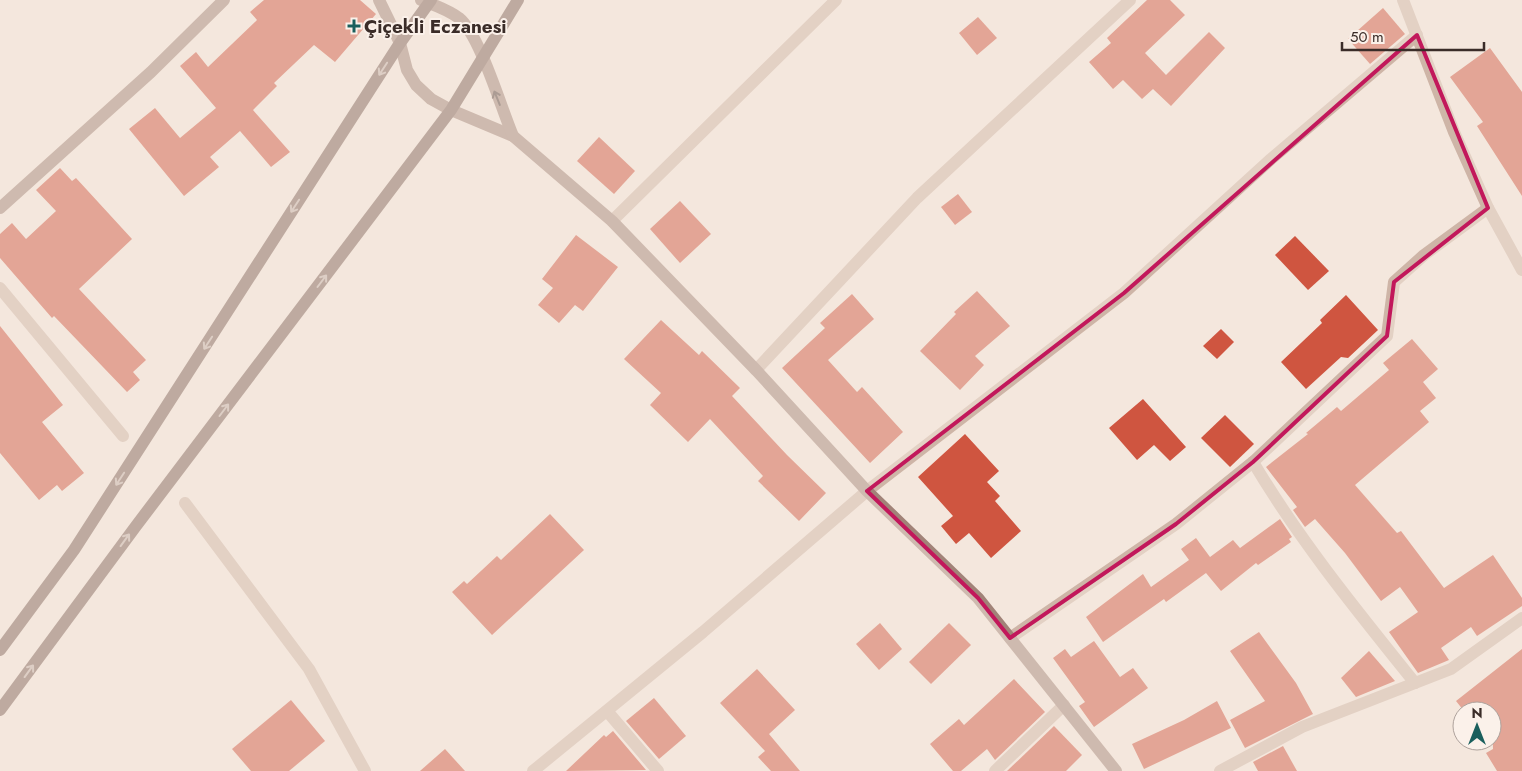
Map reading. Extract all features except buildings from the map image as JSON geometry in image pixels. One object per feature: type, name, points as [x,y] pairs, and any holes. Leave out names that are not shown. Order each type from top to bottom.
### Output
[{"type":"main road","points":[[0,208],[151,72],[224,0]]},
{"type":"main road","points":[[378,0],[400,43],[405,64],[416,85],[431,99],[451,110],[512,136],[612,221],[756,370],[867,491],[978,598],[1116,771]]},
{"type":"main road","points":[[0,710],[142,518],[451,110],[518,0]]},
{"type":"main road","points":[[0,650],[74,550],[427,1],[445,9],[460,19],[475,38],[512,136]]},
{"type":"street","points":[[612,221],[836,0]]},
{"type":"street","points":[[756,370],[917,198],[1130,0]]},
{"type":"street","points":[[1402,0],[1454,132],[1488,208],[1522,270]]},
{"type":"street","points":[[533,771],[607,712],[867,491],[1124,293],[1271,160],[1417,35]]},
{"type":"street","points":[[1010,638],[1176,524],[1253,462],[1387,336],[1394,282],[1424,255],[1488,208]]},
{"type":"street","points":[[0,288],[123,436]]},
{"type":"street","points":[[1253,462],[1277,503],[1329,575],[1415,683]]},
{"type":"street","points":[[185,503],[309,669],[365,771]]},
{"type":"street","points":[[1220,771],[1302,727],[1451,669],[1522,618]]},
{"type":"street","points":[[996,771],[1064,705]]},
{"type":"street","points":[[607,712],[658,771]]},
{"type":"highlighted area","points":[[1417,35],[1488,208],[1394,282],[1387,336],[1253,462],[1176,524],[1010,638],[978,598],[867,491],[1124,293]]},
{"type":"place","name":"Çiçekli Eczanesi","points":[[354,26]]}]
